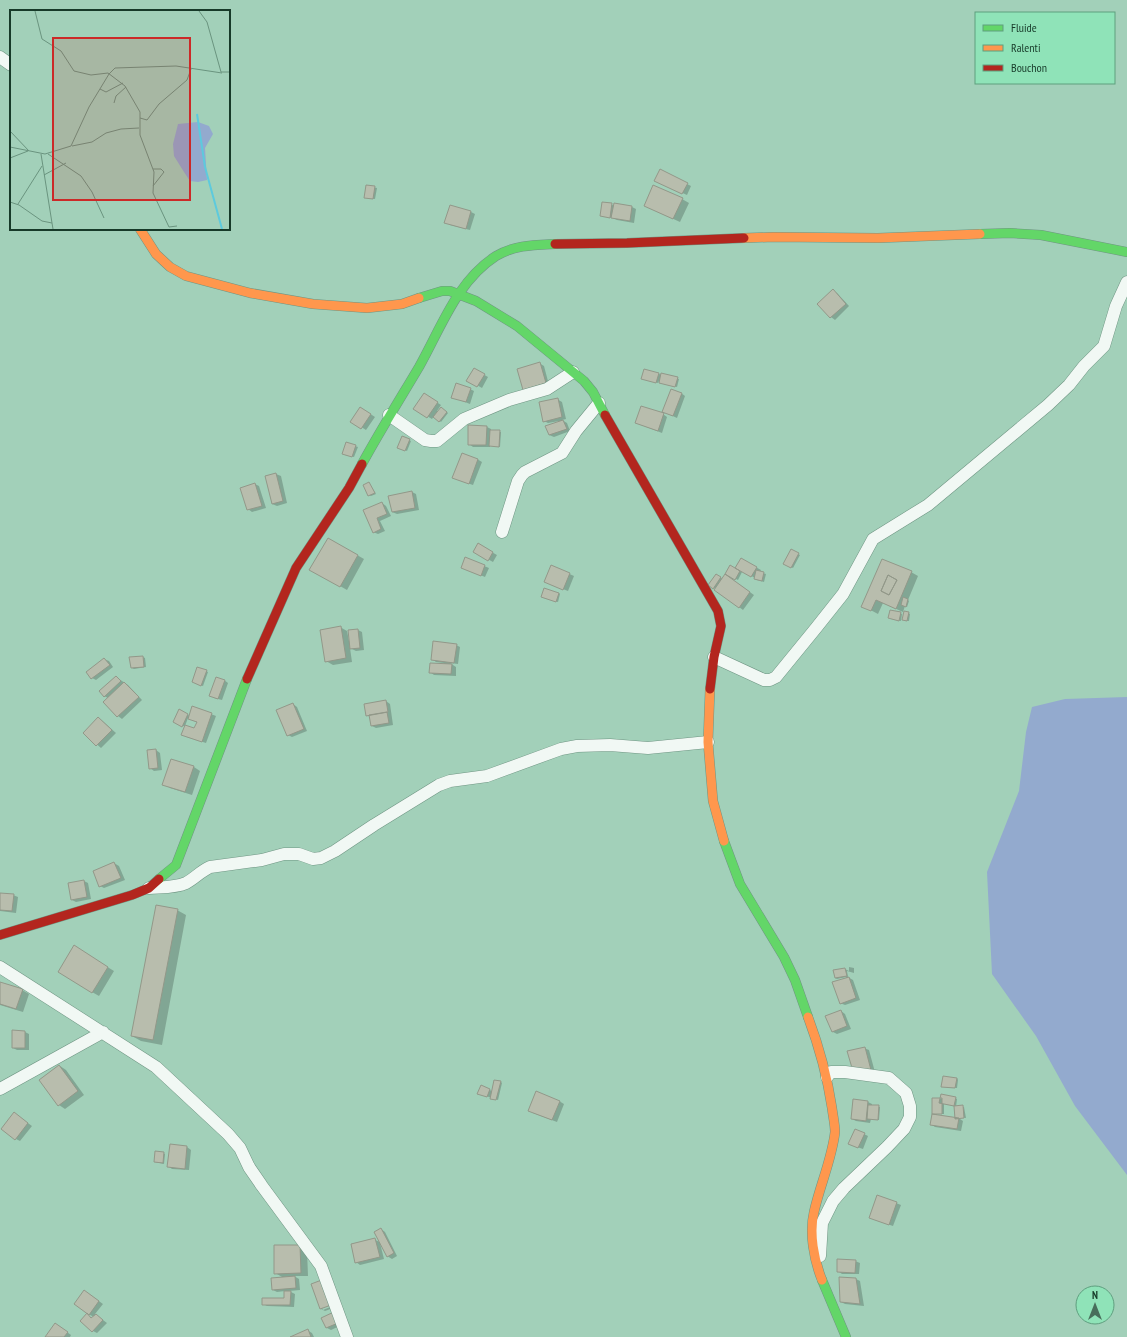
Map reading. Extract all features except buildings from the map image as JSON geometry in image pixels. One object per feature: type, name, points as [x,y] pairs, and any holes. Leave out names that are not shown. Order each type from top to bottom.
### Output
[{"type":"street","points":[[0,57],[10,64]]},
{"type":"street","points":[[141,230],[156,254],[170,267],[186,276],[250,293],[313,304],[367,308],[402,304],[442,291],[450,291],[476,301],[517,326],[546,352],[584,381],[593,392],[652,499],[718,611],[721,626],[714,657],[710,686],[708,742],[713,801],[725,844],[740,884],[784,957],[795,980],[820,1050],[827,1077],[834,1131],[830,1156],[814,1213],[812,1236],[819,1272],[846,1337]]},
{"type":"street","points":[[172,886],[176,865],[240,696],[296,568],[349,488],[389,415],[419,366],[458,294],[485,264],[498,255],[514,248],[530,245],[566,243],[627,243],[773,237],[878,238],[1010,233],[1041,235],[1127,252]]},
{"type":"street","points":[[714,657],[764,680],[770,680],[776,677],[843,594],[873,539],[928,505],[1048,405],[1104,346],[1116,306],[1127,282]]},
{"type":"street","points":[[389,415],[425,440],[431,442],[437,441],[464,419],[510,400],[547,389],[573,372]]},
{"type":"street","points":[[502,532],[518,481],[522,475],[562,453],[576,431],[599,403]]},
{"type":"street","points":[[0,935],[132,895],[149,888],[185,883],[210,867],[262,860],[284,854],[299,854],[313,859],[321,858],[335,851],[439,785],[450,781],[487,776],[561,749],[577,746],[610,745],[648,748],[708,742]]},
{"type":"street","points":[[149,888],[176,865]]},
{"type":"street","points":[[0,967],[156,1066],[228,1134],[236,1144],[262,1186],[321,1266],[347,1337]]},
{"type":"street","points":[[0,1089],[103,1032]]},
{"type":"street","points":[[819,1272],[822,1223],[833,1201],[844,1188],[904,1129],[910,1117],[910,1106],[906,1093],[889,1078],[845,1072],[831,1072],[827,1077]]},
{"type":"shaded area","points":[[1127,697],[1127,1175],[1075,1106],[1036,1036],[992,974],[987,872],[1019,791],[1026,732],[1032,707],[1065,699]]},
{"type":"traffic: fast","points":[[980,234],[1010,233],[1041,235],[1127,252]]},
{"type":"traffic: fast","points":[[362,464],[419,367],[451,306],[471,278],[482,266],[503,252],[525,246],[555,244]]},
{"type":"traffic: fast","points":[[419,298],[442,291],[450,291],[476,301],[517,326],[584,381],[593,392],[605,415]]},
{"type":"traffic: fast","points":[[159,879],[176,865],[247,679]]},
{"type":"traffic: fast","points":[[724,841],[740,884],[784,957],[795,980],[808,1017]]},
{"type":"traffic: fast","points":[[822,1280],[846,1337]]},
{"type":"traffic: slow","points":[[141,230],[156,254],[170,267],[186,276],[250,293],[313,304],[367,308],[402,304],[419,298]]},
{"type":"traffic: slow","points":[[744,238],[878,238],[980,234]]},
{"type":"traffic: slow","points":[[710,689],[708,742],[713,801],[724,841]]},
{"type":"traffic: slow","points":[[808,1017],[820,1051],[830,1096],[835,1129],[831,1152],[814,1212],[812,1229],[813,1246],[822,1280]]},
{"type":"traffic: jam","points":[[555,244],[627,243],[744,238]]},
{"type":"traffic: jam","points":[[605,415],[718,611],[721,626],[714,657],[710,689]]},
{"type":"traffic: jam","points":[[247,679],[296,568],[349,488],[362,464]]},
{"type":"traffic: jam","points":[[0,935],[132,895],[149,888],[159,879]]}]
